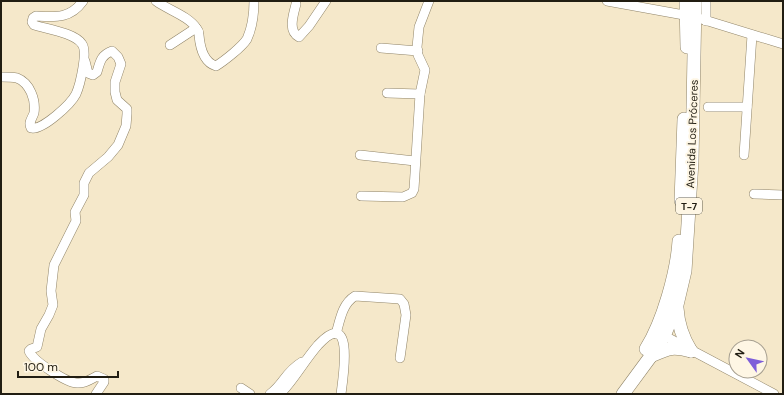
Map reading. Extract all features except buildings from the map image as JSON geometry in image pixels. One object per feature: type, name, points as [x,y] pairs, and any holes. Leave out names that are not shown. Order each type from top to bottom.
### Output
[{"type":"highway","name":"Avenida Los Próceres","points":[[614,394],[660,334],[678,251],[687,49],[696,18],[686,1]]},
{"type":"highway","name":"Avenida Los Próceres","points":[[623,394],[651,356],[660,334],[676,305],[685,271],[692,161],[696,18],[695,1]]},
{"type":"highway","name":"T-7","points":[[676,305],[680,330],[691,351]]},
{"type":"highway","points":[[651,356],[671,347],[691,351]]},
{"type":"street","points":[[83,1],[80,5],[66,14],[52,17],[36,16],[33,18],[32,22],[34,25],[69,35],[83,44],[88,73],[93,75],[98,72],[99,63],[102,58],[112,51],[119,59],[121,65],[115,82],[117,100],[127,109],[128,114],[126,126],[118,145],[108,157],[90,173],[84,183],[84,195],[75,212],[76,221],[52,270],[52,310],[41,329],[37,348],[29,351],[34,358],[45,367],[68,381],[79,383],[87,382],[98,376],[104,378],[104,382],[96,394]]},
{"type":"street","points":[[156,1],[188,20],[196,28],[199,32],[200,48],[203,54],[210,65],[216,66],[226,60],[246,40],[254,10],[254,1]]},
{"type":"street","points":[[296,4],[292,28],[294,34],[299,37],[309,26],[326,1]]},
{"type":"street","points":[[361,196],[403,197],[408,196],[414,190],[420,94],[425,70],[418,51],[419,27],[429,1]]},
{"type":"street","points":[[607,1],[696,18],[783,44]]},
{"type":"street","points":[[696,18],[706,1]]},
{"type":"street","points":[[170,45],[196,28]]},
{"type":"street","points":[[744,155],[752,34]]},
{"type":"street","points":[[382,48],[418,51]]},
{"type":"street","points":[[1,77],[19,79],[24,82],[29,89],[34,98],[34,113],[29,124],[31,128],[35,128],[52,118],[76,95],[85,61]]},
{"type":"street","points":[[387,93],[420,94]]},
{"type":"street","points":[[708,106],[747,107]]},
{"type":"street","points":[[360,155],[415,161]]},
{"type":"street","points":[[754,194],[783,195]]},
{"type":"street","points":[[336,334],[344,307],[349,300],[355,296],[400,299],[404,304],[406,315],[400,358]]},
{"type":"street","points":[[280,394],[307,359],[325,339],[332,334],[336,334]]},
{"type":"street","points":[[336,334],[344,343],[345,366],[341,394]]},
{"type":"street","points":[[660,334],[774,394]]},
{"type":"street","points":[[270,394],[275,390],[287,373],[307,359]]},
{"type":"street","points":[[241,388],[250,394]]}]
